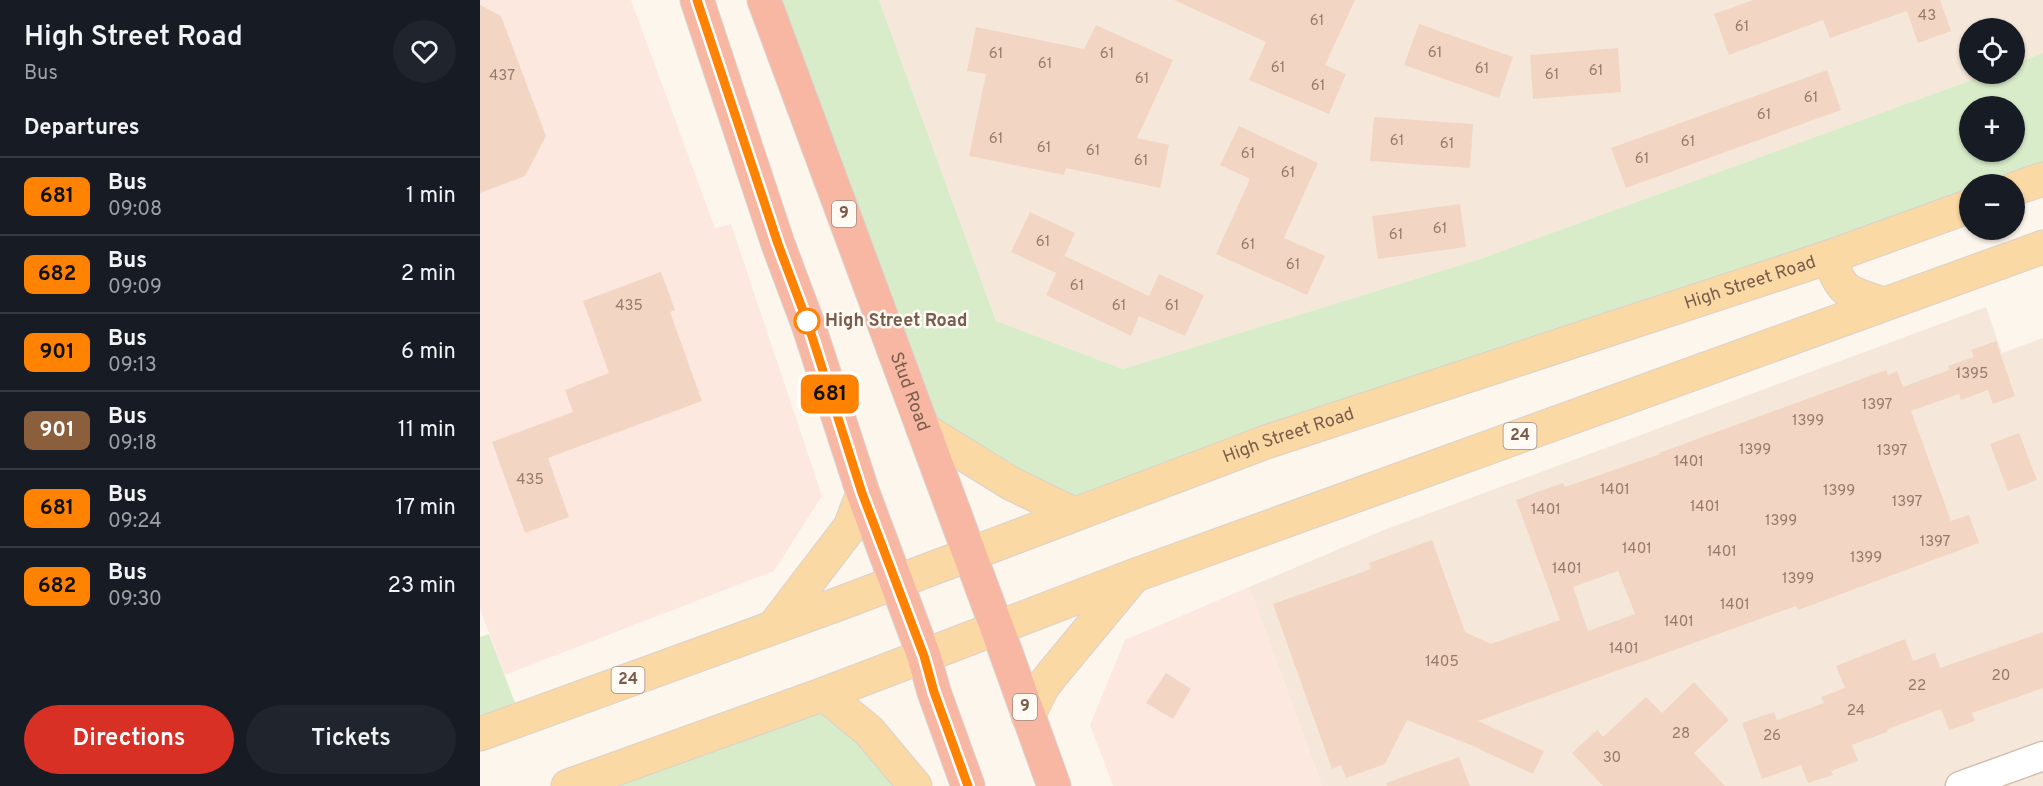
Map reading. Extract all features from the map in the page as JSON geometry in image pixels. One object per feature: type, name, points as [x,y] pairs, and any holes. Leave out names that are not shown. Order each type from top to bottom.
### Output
[{"type":"highway","points":[[697,0],[778,244],[808,324],[862,493],[924,656],[934,692],[968,786]]},
{"type":"highway","name":"Stud Road","points":[[764,0],[1054,786]]},
{"type":"main road","points":[[2025,185],[2043,179]]},
{"type":"main road","name":"High Street Road","points":[[480,734],[841,603],[1278,438],[1829,257],[1959,210]]},
{"type":"main road","name":"24","points":[[568,786],[824,694],[1133,576],[2043,247]]},
{"type":"main road","points":[[1829,257],[1843,288],[1883,304]]},
{"type":"main road","points":[[923,429],[1012,484],[1074,514]]},
{"type":"main road","points":[[775,626],[850,527],[862,493]]},
{"type":"main road","points":[[1028,716],[1043,686],[1054,671],[1133,576]]},
{"type":"main road","points":[[824,694],[868,731],[915,786]]},
{"type":"street","points":[[1960,786],[2043,756]]},
{"type":"shaded area","points":[[480,0],[631,0],[715,228],[731,224],[822,496],[774,571],[505,675],[480,609]]},
{"type":"shaded area","points":[[879,0],[2043,0],[2043,53],[2025,60],[2025,18],[1959,18],[1961,84],[1480,259],[1123,369],[996,321]]},
{"type":"shaded area","points":[[1986,307],[2002,353],[2043,338],[2043,786],[1322,786],[1249,587],[1384,530]]},
{"type":"shaded area","points":[[1249,587],[1322,786],[1113,786],[1090,725],[1125,640]]},
{"type":"green space","points":[[764,0],[879,0],[996,321],[1123,369],[1480,259],[1961,84],[2025,84],[2025,60],[2043,53],[2043,179],[2025,182],[2025,174],[1959,174],[1959,209],[1074,514],[923,429]]},
{"type":"green space","points":[[489,634],[521,719],[480,734],[480,637]]},
{"type":"green space","points":[[824,694],[915,786],[568,786]]},
{"type":"building","points":[[1174,0],[1355,0],[1325,65],[1346,74],[1329,114],[1249,80],[1266,42]]},
{"type":"building","points":[[1753,0],[1940,0],[1951,31],[1918,43],[1907,11],[1830,38],[1823,20],[1729,55],[1714,14]]},
{"type":"building","points":[[480,5],[501,16],[546,136],[525,176],[480,193]]},
{"type":"building","points":[[1419,24],[1513,57],[1499,98],[1404,65]]},
{"type":"building","points":[[1096,25],[1173,60],[1137,138],[1169,145],[1160,188],[1066,168],[1064,175],[969,156],[986,74],[967,71],[976,27],[1084,49]]},
{"type":"building","points":[[1618,48],[1621,92],[1533,99],[1530,55]]},
{"type":"building","points":[[1827,70],[1841,110],[1626,188],[1611,148]]},
{"type":"building","points":[[1374,117],[1473,124],[1470,168],[1370,161]]},
{"type":"building","points":[[1239,126],[1318,163],[1284,238],[1325,256],[1307,295],[1216,254],[1250,179],[1220,165]]},
{"type":"building","points":[[1460,204],[1466,247],[1378,259],[1372,216]]},
{"type":"building","points":[[1030,212],[1075,233],[1061,264],[1065,256],[1149,296],[1159,274],[1204,295],[1185,336],[1139,316],[1131,336],[1046,295],[1056,273],[1011,252]]},
{"type":"building","points":[[661,272],[675,310],[670,312],[702,401],[548,458],[569,517],[525,533],[492,442],[573,412],[565,390],[609,373],[583,301]]},
{"type":"building","points":[[1996,341],[2015,396],[1993,404],[1988,390],[1961,400],[1959,394],[1911,411],[1951,521],[1969,515],[1979,543],[1798,610],[1796,606],[1478,721],[1544,751],[1533,774],[1479,749],[1481,749],[1407,720],[1385,764],[1346,778],[1341,765],[1332,769],[1273,604],[1371,569],[1369,563],[1432,540],[1465,632],[1491,644],[1560,620],[1516,500],[1563,483],[1565,487],[1660,454],[1886,370],[1888,375],[1897,371],[1903,387],[1949,370],[1948,366],[1974,357],[1971,350]],"holes":[[[1618,571],[1635,614],[1588,631],[1573,587]]]},
{"type":"building","points":[[2019,433],[2037,480],[2008,491],[1990,444]]},
{"type":"building","points":[[2043,632],[2043,688],[1972,713],[1975,721],[1949,730],[1941,709],[1888,729],[1887,732],[1852,745],[1858,761],[1831,771],[1833,775],[1808,783],[1801,765],[1762,779],[1742,723],[1774,712],[1777,720],[1824,703],[1821,697],[1845,688],[1836,666],[1905,639],[1913,661],[1935,653],[1940,668]]},
{"type":"building","points":[[1166,673],[1191,689],[1173,719],[1146,703]]},
{"type":"building","points":[[1694,682],[1729,720],[1694,753],[1725,786],[1603,786],[1572,753],[1597,730],[1603,737],[1646,697],[1662,713]]},
{"type":"building","points":[[1459,757],[1470,786],[1387,786],[1386,783]]},
{"type":"bus line","name":"681","points":[[697,0],[778,244],[808,324],[862,493],[924,656],[934,692],[968,786]]},
{"type":"place","name":"High Street Road","points":[[807,321]]}]
